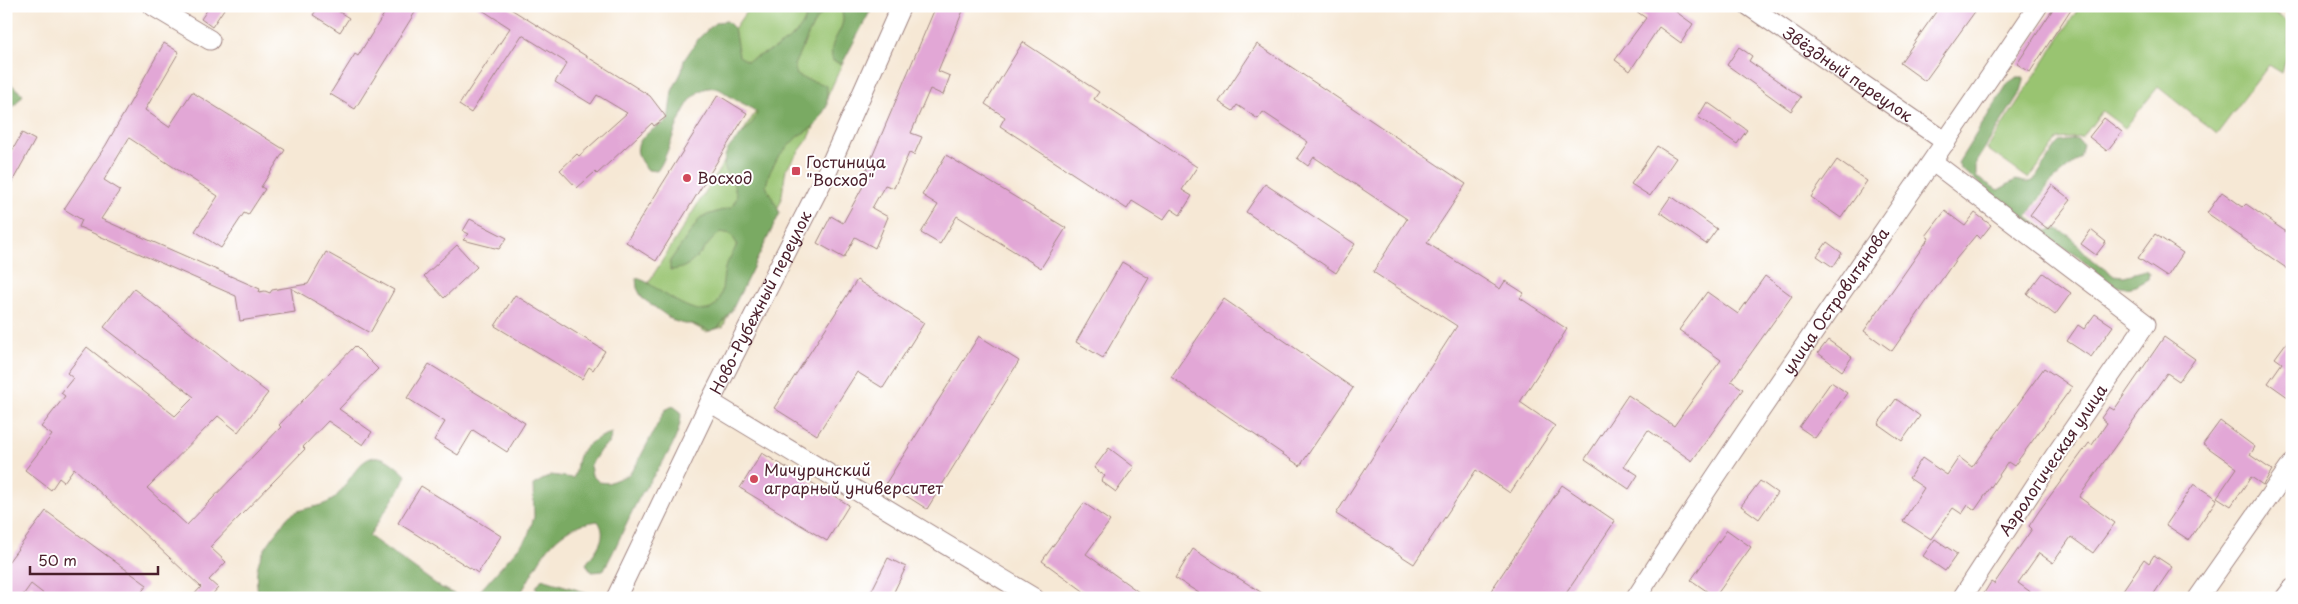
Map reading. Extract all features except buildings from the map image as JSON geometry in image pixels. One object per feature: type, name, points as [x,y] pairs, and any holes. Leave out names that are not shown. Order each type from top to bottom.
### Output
[{"type":"street","points":[[153,6],[210,40]]},
{"type":"street","name":"Ново-Рубежный переулок","points":[[616,598],[710,402],[828,170],[901,6]]},
{"type":"street","name":"Звёздный переулок","points":[[1749,6],[1946,142]]},
{"type":"street","name":"улица Островитянова","points":[[1636,598],[1704,491],[1933,162],[2038,6]]},
{"type":"street","name":"Аэрологическая улица","points":[[1933,162],[2146,324],[2054,457],[1962,598]]},
{"type":"street","points":[[710,402],[1034,598]]},
{"type":"street","points":[[2198,598],[2292,464]]},
{"type":"street","points":[[2285,598],[2292,589]]},
{"type":"green space","points":[[750,6],[868,6],[809,138],[786,169],[781,201],[723,327],[706,332],[640,296],[758,108],[702,75]]},
{"type":"green space","points":[[807,6],[827,6],[813,25],[794,65],[797,75],[827,86],[827,106],[815,126],[798,136],[778,157],[769,174],[766,186],[780,213],[732,310],[719,327],[710,331],[693,324],[674,321],[642,298],[637,288],[636,278],[696,310],[711,309],[717,304],[721,295],[725,268],[737,244],[731,234],[721,232],[686,266],[670,270],[670,261],[701,217],[732,207],[737,197],[732,180],[725,170],[724,159],[731,145],[749,127],[757,113],[720,89],[703,89],[694,96],[686,107],[663,162],[657,171],[648,170],[641,161],[638,153],[640,141],[652,130],[668,121],[672,91],[682,71],[684,60],[699,38],[716,22],[727,21],[734,28],[739,56],[747,61],[777,47],[795,34],[802,26],[806,17]]},
{"type":"green space","points":[[839,6],[873,6],[842,64],[833,61],[832,53],[835,39],[843,21]]},
{"type":"green space","points":[[2080,6],[2266,6],[2289,23],[2288,52],[2282,73],[2269,65],[2217,134],[2158,87],[2125,128],[2102,111],[2083,137],[2058,139],[2029,179],[1987,149]]},
{"type":"green space","points":[[2017,77],[2023,77],[2024,81],[2021,91],[1976,162],[1976,177],[1998,190],[2016,180],[2030,182],[2035,179],[2060,142],[2076,139],[2083,144],[2080,158],[2049,184],[2027,217],[2047,231],[2058,229],[2071,237],[2092,260],[2113,275],[2124,276],[2146,270],[2149,274],[2148,279],[2135,286],[2126,288],[2110,285],[2076,255],[2049,239],[1961,169],[1958,163],[2008,83]]},
{"type":"green space","points":[[6,82],[10,83],[23,95],[6,116]]},
{"type":"green space","points":[[673,406],[681,412],[677,435],[666,457],[639,498],[603,571],[592,572],[586,564],[602,538],[601,527],[598,521],[568,530],[557,538],[540,559],[518,598],[259,598],[257,568],[259,560],[267,545],[287,518],[301,510],[322,505],[332,500],[356,469],[368,459],[374,457],[387,460],[406,475],[402,485],[369,536],[440,587],[460,597],[479,592],[527,538],[534,517],[533,485],[551,475],[573,478],[578,459],[583,450],[602,436],[612,433],[609,443],[601,449],[590,466],[592,475],[599,482],[608,483],[628,475],[635,467],[665,410]]},
{"type":"green space","points":[[542,579],[588,593],[588,598],[542,598],[538,596],[536,587]]},
{"type":"place","name":"Гостиница \"Восход\"","points":[[796,171]]},
{"type":"place","name":"Восход","points":[[687,178]]},
{"type":"place","name":"Мичуринский аграрный университет","points":[[754,479]]}]
